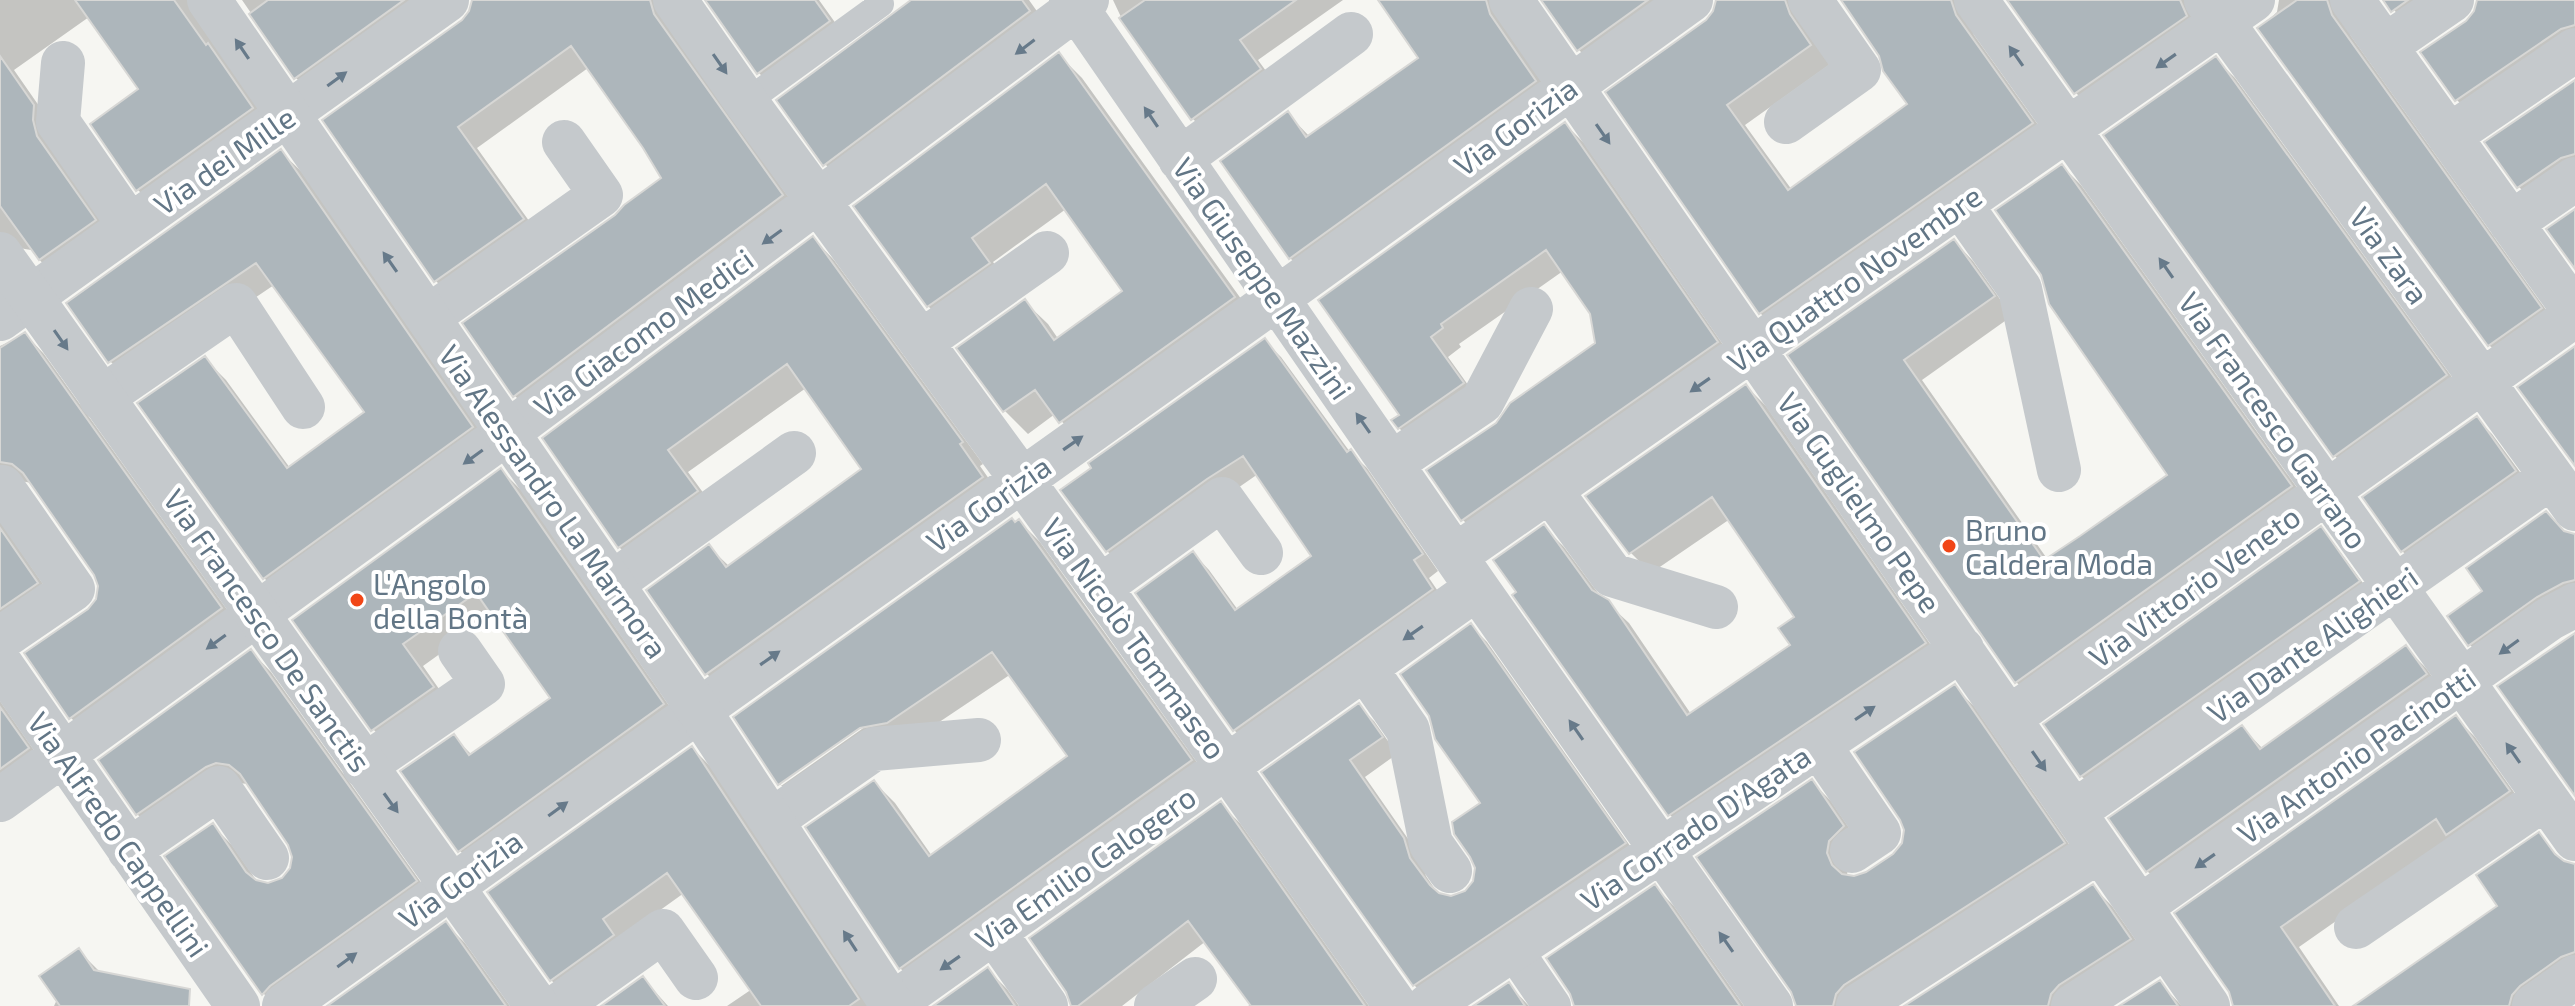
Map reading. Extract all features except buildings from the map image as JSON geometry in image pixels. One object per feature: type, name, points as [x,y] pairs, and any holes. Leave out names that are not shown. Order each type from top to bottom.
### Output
[{"type":"street","name":"Via dei Mille","points":[[16,308],[447,0]]},
{"type":"street","name":"Via Nicolò Tommaseo","points":[[675,0],[1100,587],[1396,1006]]},
{"type":"street","name":"Via Guglielmo Pepe","points":[[1511,0],[2208,1006]]},
{"type":"street","name":"Via Gorizia","points":[[284,1006],[1691,0]]},
{"type":"street","points":[[1786,122],[1859,70],[1810,0]]},
{"type":"street","name":"Via Francesco Garrano","points":[[1976,0],[2393,587],[2566,824]]},
{"type":"street","points":[[2352,0],[2575,313]]},
{"type":"street","points":[[2385,46],[2452,0]]},
{"type":"street","name":"Via Alessandro La Marmora","points":[[213,1],[286,115],[698,709],[892,1005]]},
{"type":"street","name":"Via Giuseppe Mazzini","points":[[1078,3],[1276,299],[1771,1006]]},
{"type":"street","name":"Via Giacomo Medici","points":[[0,800],[508,432],[819,202],[1078,3]]},
{"type":"street","name":"Via Quattro Novembre","points":[[1466,572],[1550,490],[2068,129],[2227,7]]},
{"type":"street","name":"Via Zara","points":[[2227,7],[2481,381],[2563,493]]},
{"type":"street","points":[[1180,159],[1351,34]]},
{"type":"street","points":[[2449,136],[2575,50]]},
{"type":"street","points":[[63,63],[58,122],[130,226]]},
{"type":"street","points":[[428,317],[601,195],[564,142]]},
{"type":"street","points":[[2511,223],[2575,179]]},
{"type":"street","points":[[1960,204],[2020,289],[2059,470]]},
{"type":"street","points":[[921,342],[1047,253]]},
{"type":"street","name":"Via Francesco De Sanctis","points":[[0,254],[16,308],[101,398],[537,1006]]},
{"type":"street","points":[[101,398],[236,305],[303,407]]},
{"type":"street","points":[[1392,463],[1482,402],[1531,309]]},
{"type":"street","name":"Via Vittorio Veneto","points":[[2009,718],[2575,313]]},
{"type":"street","points":[[611,584],[794,453]]},
{"type":"street","points":[[0,639],[73,589],[2,487]]},
{"type":"street","points":[[1550,490],[1612,575],[1716,607]]},
{"type":"street","name":"Via Dante Alighieri","points":[[2074,812],[2393,587],[2563,493]]},
{"type":"street","points":[[1100,587],[1222,499],[1261,553]]},
{"type":"street","name":"Via Emilio Calogero","points":[[892,1005],[1365,668],[1466,572]]},
{"type":"street","name":"Via Antonio Pacinotti","points":[[2140,907],[2549,619],[2575,605]]},
{"type":"street","name":"Via Corrado D'Agata","points":[[1428,1006],[1962,649]]},
{"type":"street","points":[[364,766],[483,684],[460,651]]},
{"type":"street","name":"Via Alfredo Cappellini","points":[[0,663],[238,1006]]},
{"type":"street","points":[[1365,668],[1408,730],[1431,844],[1450,871]]},
{"type":"street","points":[[772,820],[874,749],[979,740]]},
{"type":"street","points":[[1818,744],[1878,833]]},
{"type":"street","points":[[129,850],[219,788],[267,858]]},
{"type":"street","points":[[2356,927],[2566,824]]},
{"type":"street","points":[[1858,1006],[2100,850]]},
{"type":"street","points":[[558,1006],[663,931],[696,978]]},
{"type":"street","points":[[994,932],[1046,1006]]},
{"type":"street","points":[[2073,1006],[2166,946]]},
{"type":"street","points":[[1513,949],[1552,1006]]},
{"type":"street","points":[[2539,1005],[2575,977]]},
{"type":"street","points":[[1156,1006],[1195,979]]},
{"type":"lane","points":[[746,102],[881,4],[877,0]]},
{"type":"place","name":"Bruno Caldera Moda","points":[[1949,546]]},
{"type":"place","name":"L'Angolo della Bontà","points":[[357,600]]}]
